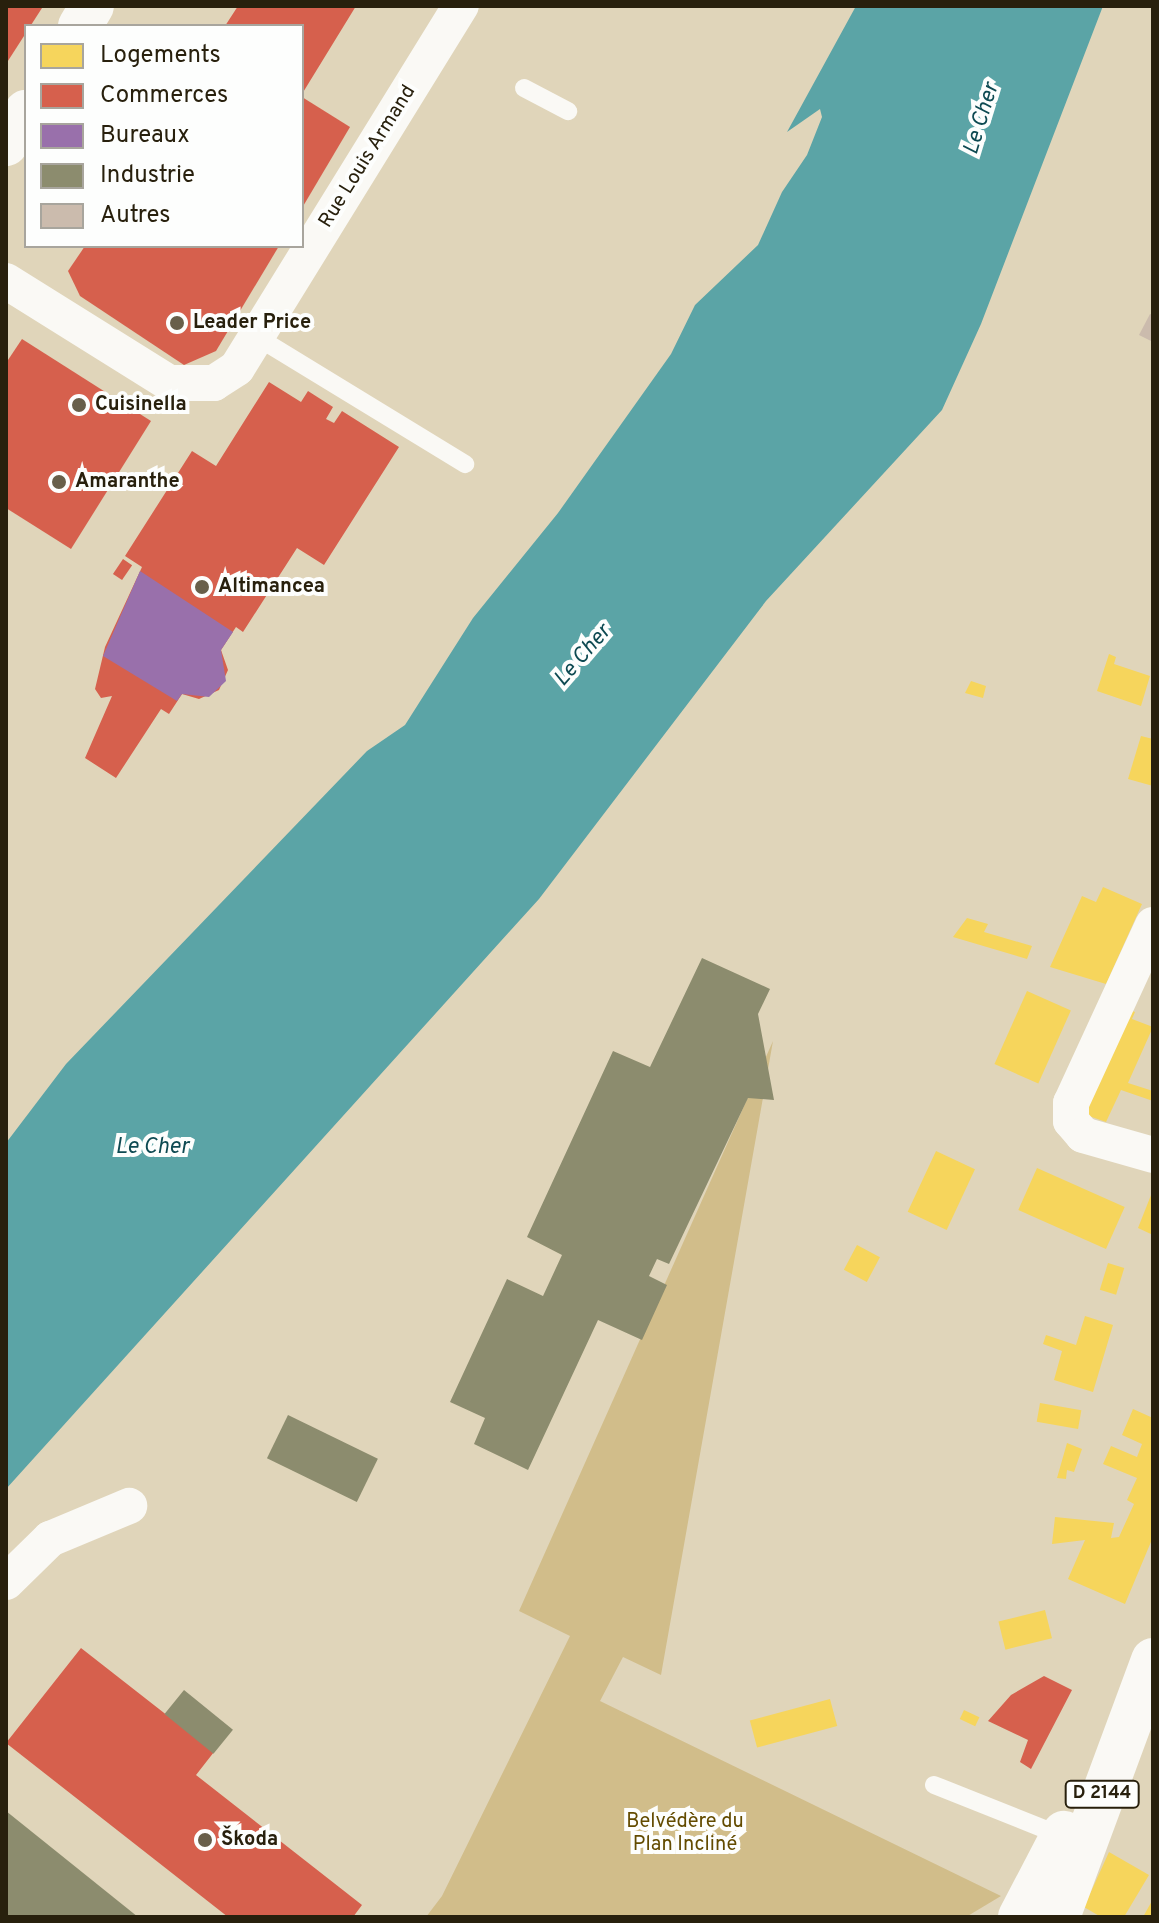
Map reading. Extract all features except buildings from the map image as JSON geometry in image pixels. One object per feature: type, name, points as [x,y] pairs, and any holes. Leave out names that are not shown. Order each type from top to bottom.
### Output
[{"type":"main road","points":[[81,24],[92,6]]},
{"type":"main road","points":[[6,144],[24,115]]},
{"type":"main road","name":"D 2144","points":[[1107,1737],[1149,1667]]},
{"type":"main road","name":"D 2144","points":[[1049,1911],[1149,1667]]},
{"type":"main road","points":[[1007,1917],[1057,1834],[1107,1737]]},
{"type":"main road","points":[[1049,1911],[1107,1737]]},
{"type":"main road","name":"D 2144","points":[[1049,1911],[1057,1834]]},
{"type":"street","name":"Rue Louis Armand","points":[[6,281],[169,383],[214,383],[237,368],[461,6]]},
{"type":"street","points":[[1153,925],[1071,1103],[1071,1121],[1083,1135],[1153,1155]]},
{"type":"street","points":[[6,1582],[50,1539],[129,1506]]},
{"type":"lane","points":[[524,88],[568,111]]},
{"type":"lane","points":[[257,337],[465,464]]},
{"type":"lane","points":[[934,1785],[1057,1834]]},
{"type":"green space","name":"Belvédère du Plan Incliné","points":[[773,1041],[661,1675],[623,1657],[600,1701],[1001,1896],[966,1917],[426,1917],[442,1896],[570,1636],[519,1611]]},
{"type":"water","name":"Le Cher","points":[[856,6],[1103,6],[981,324],[942,410],[766,601],[539,899],[6,1489],[6,1143],[66,1064],[367,751],[405,725],[473,618],[558,513],[671,354],[695,305],[758,245],[782,192],[807,155],[822,117],[820,109],[787,132]]},
{"type":"place","name":"Leader Price","points":[[177,323]]},
{"type":"place","name":"Cuisinella","points":[[79,405]]},
{"type":"place","name":"Amaranthe","points":[[59,482]]},
{"type":"place","name":"Altimancea","points":[[202,587]]},
{"type":"place","name":"Škoda","points":[[205,1840]]}]
